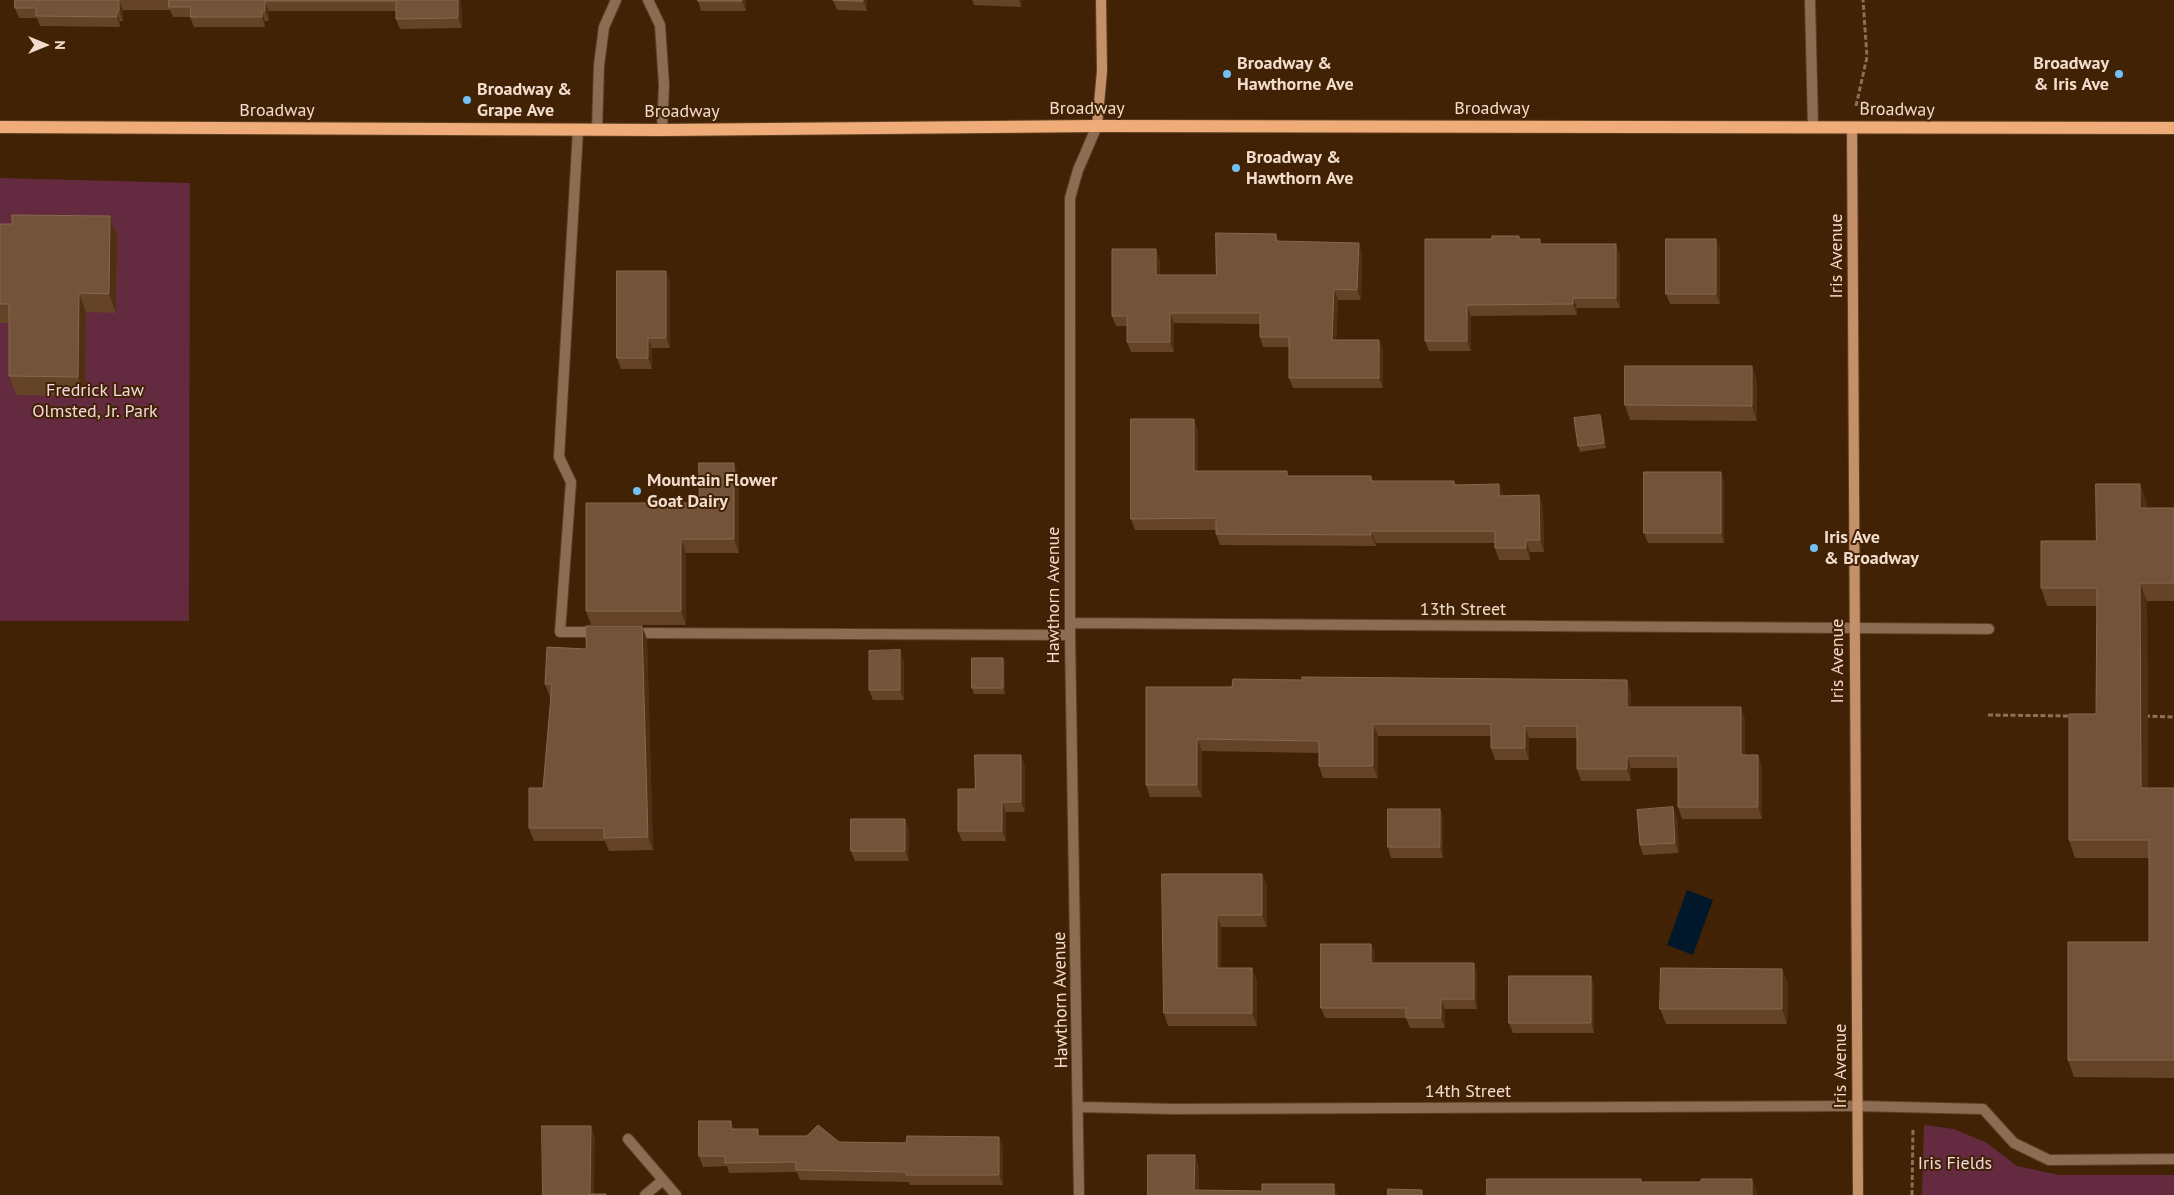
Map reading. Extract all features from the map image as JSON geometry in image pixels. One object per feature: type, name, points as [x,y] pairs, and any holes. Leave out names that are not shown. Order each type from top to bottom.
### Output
[{"type":"main road","name":"Hawthorn Avenue","points":[[1097,126],[1102,71],[1101,0]]},
{"type":"main road","name":"Broadway","points":[[0,127],[578,130],[1097,126],[2174,128]]},
{"type":"main road","name":"Iris Avenue","points":[[1852,127],[1858,1195]]},
{"type":"street","points":[[598,130],[599,64],[604,26],[616,0]]},
{"type":"street","points":[[648,0],[660,25],[664,85],[662,130]]},
{"type":"street","points":[[1810,0],[1813,127]]},
{"type":"street","name":"Hawthorn Avenue","points":[[1079,1195],[1070,635],[1070,198],[1078,170],[1097,126]]},
{"type":"street","points":[[578,130],[559,457],[571,482],[560,632],[1070,635]]},
{"type":"street","name":"13th Street","points":[[1070,623],[1989,629]]},
{"type":"street","name":"14th Street","points":[[1079,1107],[1174,1109],[1857,1106],[1983,1109],[2014,1144],[2049,1160],[2174,1159]]},
{"type":"street","points":[[628,1139],[676,1195]]},
{"type":"street","points":[[645,1195],[663,1180]]},
{"type":"path","points":[[1852,127],[1867,57],[1862,0]]},
{"type":"path","points":[[1988,715],[2076,716]]},
{"type":"path","points":[[2145,716],[2174,717]]},
{"type":"path","points":[[1912,1195],[1914,1122]]},
{"type":"green space","name":"Fredrick Law Olmsted, Jr. Park","points":[[0,178],[190,183],[189,621],[0,621]]},
{"type":"green space","name":"Iris Fields","points":[[1924,1125],[1954,1129],[1987,1143],[2017,1166],[2059,1175],[2174,1175],[2174,1195],[1922,1195]]},
{"type":"water","points":[[1687,890],[1713,900],[1693,955],[1667,945]]},
{"type":"building","points":[[15,0],[119,0],[119,11],[117,11],[117,17],[36,16],[36,8],[15,8]]},
{"type":"building","points":[[169,0],[458,0],[458,18],[396,19],[396,1],[265,1],[265,11],[262,11],[262,17],[190,17],[191,7],[169,7]]},
{"type":"building","points":[[742,0],[742,1],[698,1]]},
{"type":"building","points":[[12,215],[110,216],[109,294],[79,293],[78,377],[9,376],[9,304],[0,304],[0,224],[12,224]]},
{"type":"building","points":[[1216,233],[1276,234],[1276,241],[1359,243],[1357,290],[1334,289],[1332,340],[1379,340],[1379,378],[1289,378],[1289,337],[1260,337],[1260,313],[1170,313],[1170,342],[1127,342],[1127,316],[1112,316],[1112,249],[1156,249],[1156,275],[1216,275]]},
{"type":"building","points":[[1492,236],[1519,236],[1519,239],[1540,239],[1540,244],[1616,244],[1616,298],[1573,298],[1573,304],[1467,305],[1467,341],[1425,341],[1425,239],[1492,239]]},
{"type":"building","points":[[1666,239],[1716,239],[1716,294],[1666,294]]},
{"type":"building","points":[[617,271],[666,271],[666,338],[648,338],[648,358],[617,358]]},
{"type":"building","points":[[1625,366],[1752,366],[1752,406],[1625,405]]},
{"type":"building","points":[[1600,415],[1604,443],[1578,446],[1574,418]]},
{"type":"building","points":[[1131,419],[1194,419],[1194,471],[1287,471],[1287,476],[1371,476],[1371,481],[1454,481],[1454,485],[1499,484],[1499,496],[1539,495],[1540,540],[1526,540],[1526,548],[1495,548],[1495,531],[1371,531],[1371,535],[1216,534],[1216,518],[1131,519]]},
{"type":"building","points":[[699,463],[734,463],[734,539],[681,539],[681,611],[586,611],[586,503],[699,503]]},
{"type":"building","points":[[1644,472],[1721,472],[1721,533],[1644,533]]},
{"type":"building","points":[[2096,484],[2140,484],[2140,508],[2174,508],[2174,583],[2140,583],[2141,788],[2174,788],[2174,1060],[2068,1060],[2068,942],[2149,942],[2149,840],[2069,840],[2069,714],[2096,714],[2097,588],[2041,588],[2041,541],[2096,541]]},
{"type":"building","points":[[586,626],[642,626],[648,837],[604,838],[604,828],[529,828],[529,788],[543,788],[552,684],[545,684],[547,647],[586,649]]},
{"type":"building","points":[[900,650],[900,690],[869,690],[869,651]]},
{"type":"building","points":[[972,658],[1003,658],[1003,688],[972,688]]},
{"type":"building","points":[[1302,677],[1627,680],[1627,707],[1741,707],[1741,755],[1758,755],[1758,807],[1678,807],[1678,756],[1627,756],[1627,769],[1577,769],[1577,726],[1525,726],[1525,748],[1491,748],[1491,724],[1373,724],[1373,766],[1319,766],[1319,741],[1197,739],[1197,785],[1146,785],[1146,687],[1232,687],[1233,679],[1302,680]]},
{"type":"building","points":[[975,755],[1021,755],[1021,802],[1002,802],[1002,831],[958,831],[958,789],[975,789]]},
{"type":"building","points":[[1673,807],[1675,843],[1640,845],[1637,810]]},
{"type":"building","points":[[1388,809],[1440,809],[1440,847],[1388,847]]},
{"type":"building","points":[[851,819],[905,819],[905,851],[851,851]]},
{"type":"building","points":[[1162,874],[1262,874],[1262,915],[1217,915],[1217,968],[1252,968],[1252,1013],[1164,1013]]},
{"type":"building","points":[[1321,944],[1371,944],[1371,963],[1474,963],[1474,999],[1441,999],[1441,1018],[1406,1018],[1406,1008],[1321,1008]]},
{"type":"building","points":[[1661,968],[1782,969],[1782,1009],[1660,1009]]},
{"type":"building","points":[[1509,976],[1591,976],[1591,1023],[1509,1023]]},
{"type":"building","points":[[699,1121],[731,1121],[731,1129],[758,1129],[758,1136],[807,1136],[818,1125],[839,1142],[906,1143],[907,1136],[999,1137],[999,1175],[906,1175],[906,1172],[796,1170],[796,1162],[725,1163],[725,1156],[699,1156]]},
{"type":"building","points":[[542,1126],[591,1126],[590,1194],[606,1195],[543,1195]]},
{"type":"building","points":[[1148,1155],[1195,1155],[1194,1190],[1262,1191],[1262,1184],[1334,1184],[1334,1195],[1148,1195]]},
{"type":"building","points":[[1487,1179],[1641,1179],[1641,1182],[1701,1182],[1701,1179],[1752,1179],[1752,1195],[1487,1195]]},
{"type":"building","points":[[1388,1189],[1422,1190],[1422,1195],[1388,1195]]},
{"type":"place","name":"Broadway & Hawthorne Ave","points":[[1227,74]]},
{"type":"place","name":"Broadway & Iris Ave","points":[[2119,74]]},
{"type":"place","name":"Broadway & Grape Ave","points":[[467,100]]},
{"type":"place","name":"Broadway & Hawthorn Ave","points":[[1236,168]]},
{"type":"place","name":"Mountain Flower Goat Dairy","points":[[637,491]]},
{"type":"place","name":"Iris Ave & Broadway","points":[[1814,548]]}]
